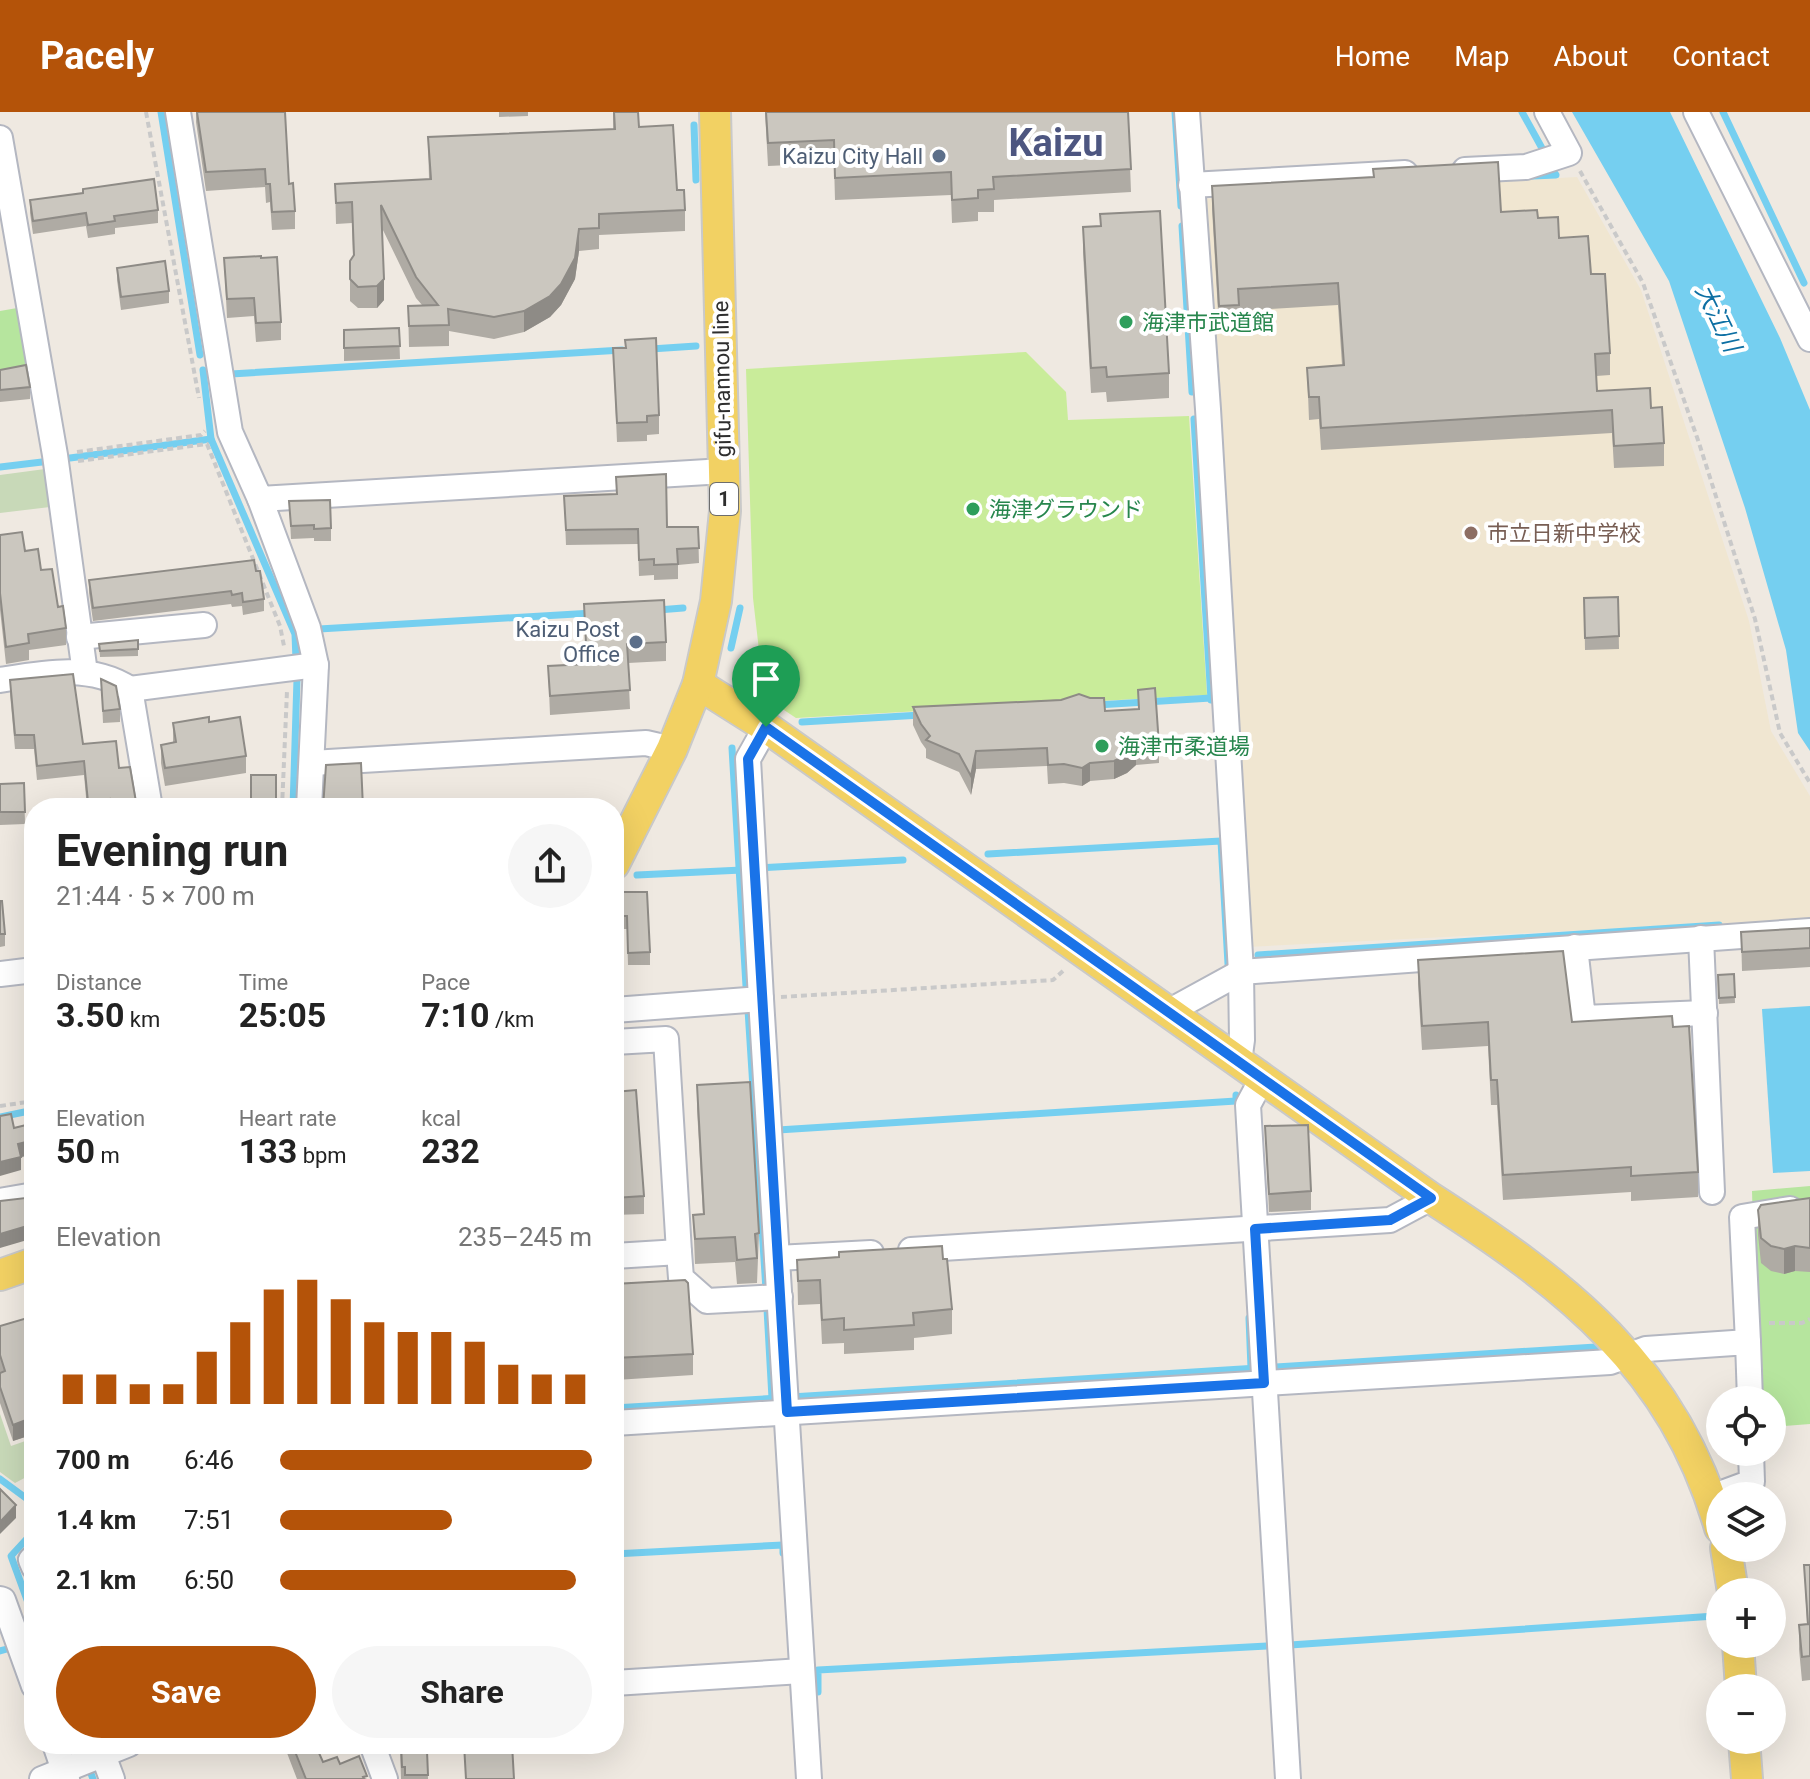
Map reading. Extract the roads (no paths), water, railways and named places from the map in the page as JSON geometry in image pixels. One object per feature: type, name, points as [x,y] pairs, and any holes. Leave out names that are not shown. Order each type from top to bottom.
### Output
[{"type":"main road","name":"gifu-nannou line","points":[[624,844],[672,749],[698,684],[716,601],[725,511],[715,112]]},
{"type":"main road","points":[[698,684],[766,727],[1567,1293],[1628,1354],[1659,1392],[1695,1460],[1706,1489]]},
{"type":"main road","points":[[0,1275],[24,1267]]},
{"type":"main road","points":[[1745,1754],[1747,1779]]},
{"type":"street","points":[[178,112],[230,432],[260,499],[308,628],[316,665],[310,798]]},
{"type":"street","points":[[1187,112],[1208,409],[1241,972],[1242,1040],[1250,1070],[1248,1105],[1288,1779]]},
{"type":"street","points":[[1191,185],[1526,167],[1569,153],[1547,112]]},
{"type":"street","points":[[1696,112],[1799,290],[1810,339]]},
{"type":"street","points":[[0,138],[55,459],[85,673]]},
{"type":"street","points":[[260,499],[724,471]]},
{"type":"street","points":[[79,637],[204,625]]},
{"type":"street","points":[[0,680],[57,672],[85,673],[115,679],[130,689],[316,665]]},
{"type":"street","points":[[130,689],[148,798]]},
{"type":"street","points":[[766,727],[748,759],[809,1779]]},
{"type":"street","points":[[312,763],[646,743],[672,749]]},
{"type":"street","points":[[1168,1012],[1241,972],[1810,931]]},
{"type":"street","points":[[1701,938],[1712,1192]]},
{"type":"street","points":[[1575,947],[1583,1018],[1705,1013]]},
{"type":"street","points":[[0,974],[24,971]]},
{"type":"street","points":[[624,1009],[761,999]]},
{"type":"street","points":[[624,1041],[666,1039],[681,1278],[707,1301],[780,1297]]},
{"type":"street","points":[[0,1201],[24,1197]]},
{"type":"street","points":[[777,1258],[1390,1220],[1431,1198]]},
{"type":"street","points":[[1749,1386],[1742,1217],[1806,1207]]},
{"type":"street","points":[[624,1255],[679,1252]]},
{"type":"street","points":[[624,1422],[1610,1362],[1646,1349],[1747,1333]]},
{"type":"street","points":[[0,1599],[3,1600],[24,1658]]},
{"type":"street","points":[[624,1682],[802,1671]]},
{"type":"street","points":[[57,1754],[61,1774],[96,1754]]},
{"type":"street","points":[[101,1754],[112,1779]]},
{"type":"street","points":[[376,1754],[385,1779]]},
{"type":"water","name":"大江川","points":[[1572,112],[1670,112],[1780,338],[1810,410],[1810,751],[1798,733],[1786,650],[1745,508],[1669,281]]},
{"type":"water","points":[[1810,1006],[1810,1171],[1773,1173],[1762,1009]]},
{"type":"waterway","points":[[161,112],[200,355]]},
{"type":"waterway","points":[[1175,112],[1181,206]]},
{"type":"waterway","points":[[1522,112],[1543,150]]},
{"type":"waterway","points":[[1723,112],[1804,283]]},
{"type":"waterway","points":[[694,125],[696,180]]},
{"type":"waterway","points":[[1533,176],[1556,175],[1552,169]]},
{"type":"waterway","points":[[1182,226],[1192,392]]},
{"type":"waterway","points":[[651,349],[696,346]]},
{"type":"waterway","points":[[231,374],[622,350]]},
{"type":"waterway","points":[[203,370],[211,439],[295,634],[296,660]]},
{"type":"waterway","points":[[1194,419],[1211,700]]},
{"type":"waterway","points":[[70,458],[211,439]]},
{"type":"waterway","points":[[0,467],[42,462]]},
{"type":"waterway","points":[[658,610],[683,608]]},
{"type":"waterway","points":[[731,648],[740,608]]},
{"type":"waterway","points":[[319,629],[593,613]]},
{"type":"waterway","points":[[293,798],[297,679]]},
{"type":"waterway","points":[[1097,705],[1211,698]]},
{"type":"waterway","points":[[802,722],[921,715]]},
{"type":"waterway","points":[[732,748],[746,986]]},
{"type":"waterway","points":[[988,854],[1221,841],[1228,964]]},
{"type":"waterway","points":[[759,868],[903,860]]},
{"type":"waterway","points":[[637,875],[742,870]]},
{"type":"waterway","points":[[1258,955],[1719,925]]},
{"type":"waterway","points":[[748,1010],[766,1290]]},
{"type":"waterway","points":[[778,1130],[1236,1101],[1236,1095]]},
{"type":"waterway","points":[[0,1117],[24,1112]]},
{"type":"waterway","points":[[767,1309],[772,1398]]},
{"type":"waterway","points":[[1249,1318],[1251,1368]]},
{"type":"waterway","points":[[1276,1367],[1596,1347]]},
{"type":"waterway","points":[[791,1397],[1258,1368]]},
{"type":"waterway","points":[[624,1407],[779,1398]]},
{"type":"waterway","points":[[0,1479],[24,1497]]},
{"type":"waterway","points":[[24,1542],[11,1556],[24,1592]]},
{"type":"waterway","points":[[624,1553],[783,1545],[783,1553]]},
{"type":"waterway","points":[[1290,1645],[1706,1617]]},
{"type":"waterway","points":[[813,1692],[818,1692],[818,1670],[1267,1646]]},
{"type":"waterway","points":[[0,1651],[7,1649]]},
{"type":"waterway","points":[[84,1754],[93,1779]]},
{"type":"place","name":"Kaizu City Hall","points":[[939,156]]},
{"type":"place","name":"海津市武道館","points":[[1126,322]]},
{"type":"place","name":"海津グラウンド","points":[[973,509]]},
{"type":"place","name":"市立日新中学校","points":[[1471,533]]},
{"type":"place","name":"Kaizu Post Office","points":[[636,642]]},
{"type":"place","name":"海津市柔道場","points":[[1102,746]]},
{"type":"district","name":"Kaizu","points":[[1056,143]]}]
